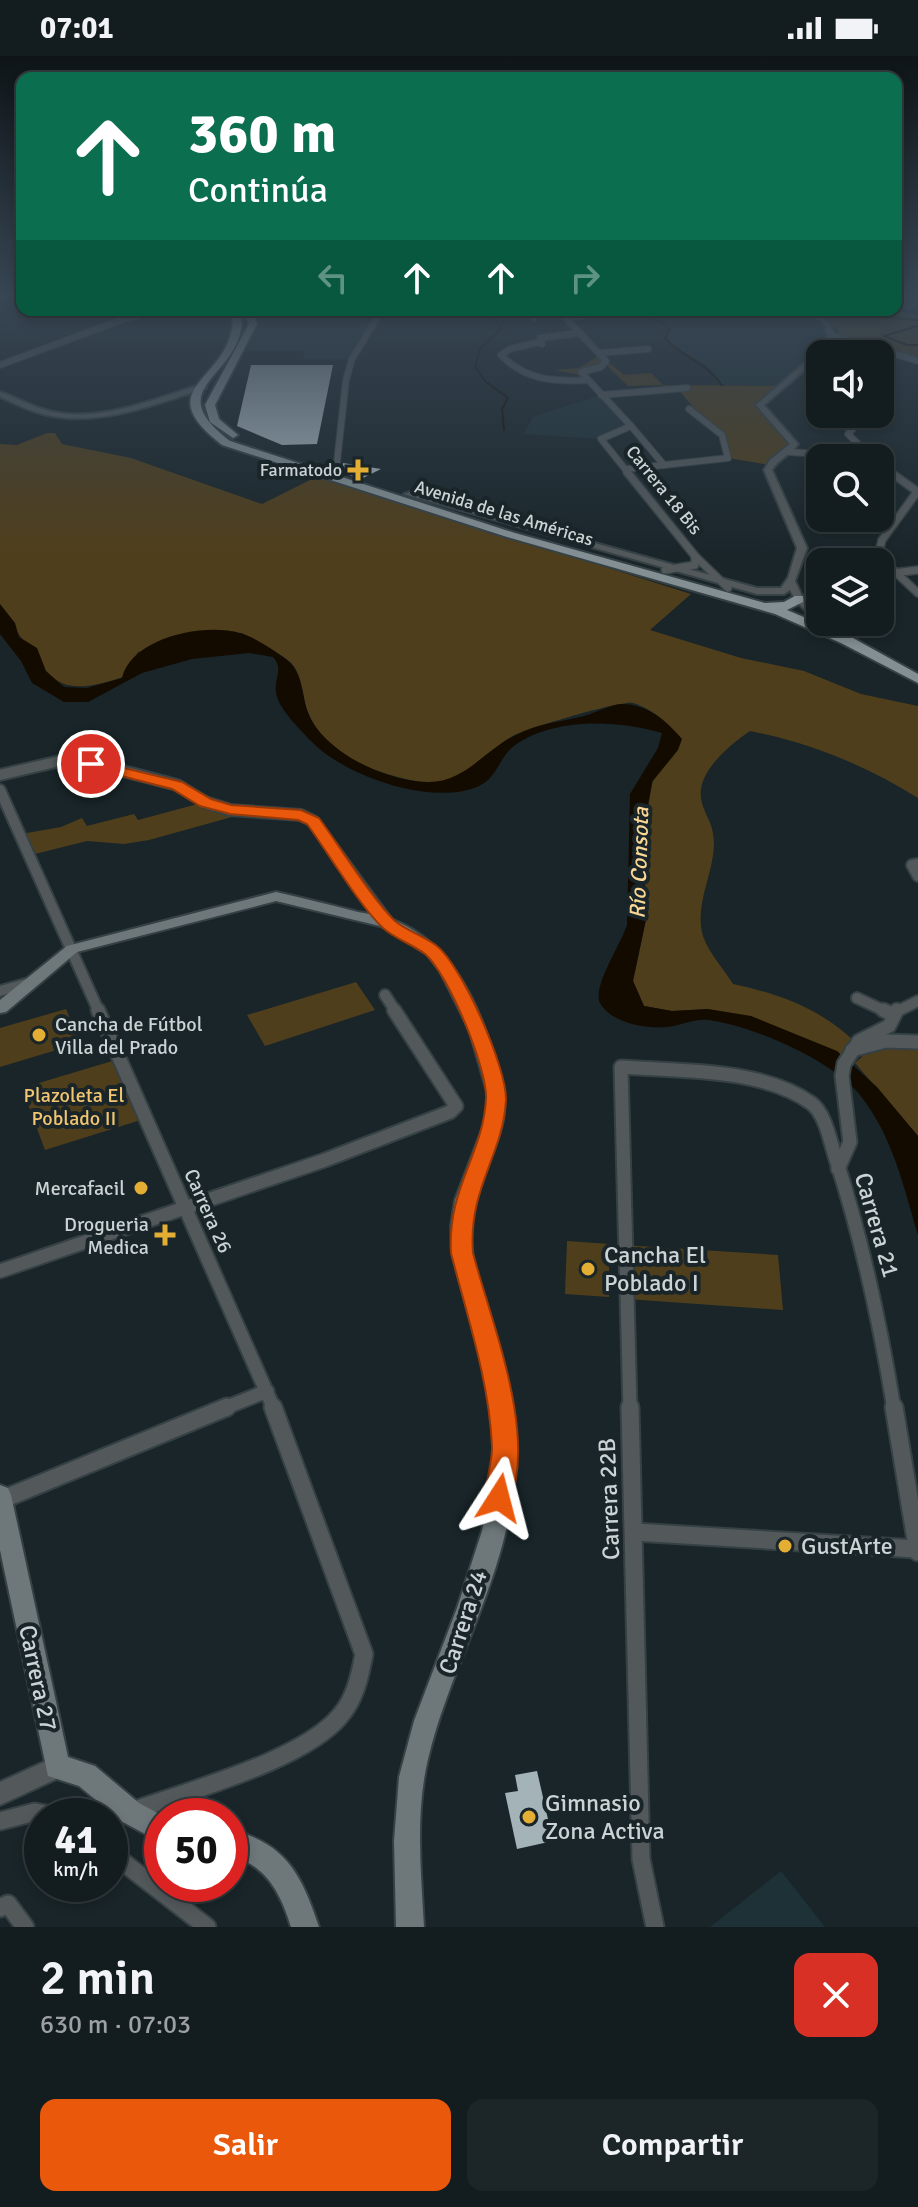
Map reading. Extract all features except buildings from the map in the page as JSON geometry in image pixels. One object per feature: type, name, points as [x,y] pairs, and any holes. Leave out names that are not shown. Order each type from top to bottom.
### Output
[{"type":"main road","points":[[201,389],[206,381]]},
{"type":"main road","name":"Avenida de las Américas","points":[[223,381],[210,405],[214,420],[240,439],[408,494],[722,587],[809,623],[918,679]]},
{"type":"main road","name":"Avenida de las Américas","points":[[201,389],[195,413],[206,431],[226,443],[565,551],[722,587]]},
{"type":"main road","points":[[309,469],[336,471]]},
{"type":"main road","points":[[565,551],[578,548],[665,570]]},
{"type":"main road","points":[[722,587],[806,613]]},
{"type":"main road","points":[[786,606],[799,599]]},
{"type":"main road","points":[[855,636],[918,669]]},
{"type":"main road","name":"Carrera 24","points":[[72,949],[276,896],[389,924],[432,951],[447,969],[477,1029],[497,1095],[494,1122],[464,1200],[460,1226],[462,1253],[503,1410],[505,1453],[494,1521],[467,1615],[416,1757],[409,1801],[410,1927]]},
{"type":"main road","points":[[0,1008],[72,949]]},
{"type":"main road","name":"Carrera 27","points":[[1,1497],[57,1767]]},
{"type":"main road","points":[[57,1767],[86,1775],[144,1820]]},
{"type":"main road","points":[[248,1848],[273,1860],[295,1896],[305,1927]]},
{"type":"street","points":[[336,471],[346,381]]},
{"type":"street","name":"Carrera 18 Bis","points":[[588,381],[631,426],[601,439],[722,587]]},
{"type":"street","points":[[788,381],[760,405],[792,448],[806,451]]},
{"type":"street","points":[[601,395],[687,388]]},
{"type":"street","points":[[0,394],[47,413],[74,415],[201,389]]},
{"type":"street","points":[[627,469],[728,458],[727,443],[710,422],[692,411]]},
{"type":"street","points":[[631,426],[664,465]]},
{"type":"street","points":[[853,428],[848,434],[857,444]]},
{"type":"street","points":[[408,494],[681,570],[722,587],[769,594],[784,591],[802,554],[800,538],[768,470],[774,460],[792,448]]},
{"type":"street","points":[[878,548],[918,492],[894,474]]},
{"type":"street","name":"Carrera 18 Bis","points":[[681,570],[695,565],[695,556]]},
{"type":"street","points":[[665,570],[681,570]]},
{"type":"street","points":[[894,573],[918,570]]},
{"type":"street","points":[[894,574],[918,593]]},
{"type":"street","points":[[791,582],[799,599],[806,605]]},
{"type":"street","points":[[907,586],[918,584]]},
{"type":"street","points":[[0,775],[73,758],[177,785],[205,802],[230,810],[301,815],[313,821],[389,924]]},
{"type":"street","name":"Carrera 26","points":[[0,790],[267,1391],[364,1654],[358,1688],[332,1725],[277,1756],[130,1812]]},
{"type":"street","points":[[915,864],[918,876]]},
{"type":"street","points":[[0,991],[29,983]]},
{"type":"street","points":[[0,1271],[387,1137],[450,1112],[456,1106],[385,995]]},
{"type":"street","points":[[857,998],[892,1021],[904,1040]]},
{"type":"street","points":[[838,1169],[850,1142],[843,1089],[844,1064],[859,1041],[892,1021],[897,1010],[918,1001]]},
{"type":"street","points":[[852,1050],[904,1040],[918,1042]]},
{"type":"street","name":"Carrera 22B","points":[[655,1927],[646,1896],[641,1859],[634,1532],[623,1245],[621,1067],[749,1076],[813,1104]]},
{"type":"street","name":"Carrera 21","points":[[813,1104],[823,1120],[874,1290],[918,1550]]},
{"type":"street","points":[[1,1497],[267,1391]]},
{"type":"street","points":[[634,1532],[918,1550]]},
{"type":"street","points":[[0,1794],[57,1767]]},
{"type":"street","points":[[0,1821],[24,1813]]},
{"type":"street","points":[[128,1866],[207,1927]]},
{"type":"street","points":[[4,1906],[25,1927]]},
{"type":"shaded area","points":[[719,381],[786,381],[781,386],[722,385]]},
{"type":"shaded area","points":[[601,395],[631,426],[601,439],[524,434],[533,417]]},
{"type":"shaded area","points":[[781,1871],[825,1927],[710,1927]]},
{"type":"green space","points":[[623,381],[659,381],[663,385],[781,386],[760,405],[794,444],[770,465],[728,458],[727,443],[689,409],[692,406],[679,390],[661,390],[662,385],[628,386]]},
{"type":"green space","points":[[47,433],[55,433],[62,444],[131,458],[262,504],[322,474],[406,504],[691,594],[650,630],[741,658],[804,671],[861,694],[918,706],[918,798],[878,775],[837,757],[750,731],[717,759],[701,788],[702,804],[714,845],[701,913],[703,936],[709,948],[733,984],[766,992],[813,1011],[854,1041],[842,1056],[708,1009],[672,1011],[644,1006],[633,981],[648,910],[643,873],[646,817],[653,780],[681,740],[660,718],[640,705],[625,703],[611,706],[520,733],[458,775],[434,783],[388,774],[340,752],[316,728],[294,666],[278,653],[242,633],[138,652],[123,677],[95,685],[75,686],[60,682],[49,674],[0,614],[0,444],[17,445]]},
{"type":"green space","points":[[205,802],[250,812],[149,840],[124,844],[87,841],[31,855],[21,834],[61,827],[82,818],[87,826],[134,814],[138,820]]},
{"type":"green space","points":[[356,982],[375,1010],[265,1046],[247,1015]]},
{"type":"green space","name":"Cancha de Fútbol Villa del Prado","points":[[66,1009],[80,1043],[0,1067],[0,1028]]},
{"type":"green space","points":[[892,1047],[918,1049],[918,1136],[855,1063],[867,1052]]},
{"type":"green space","name":"Plazoleta El Poblado II","points":[[119,1059],[144,1119],[45,1150],[22,1088]]},
{"type":"green space","name":"Cancha El Poblado I","points":[[567,1241],[609,1244],[609,1297],[565,1294]]},
{"type":"green space","points":[[623,1245],[778,1255],[783,1310],[627,1299]]},
{"type":"water","points":[[0,604],[15,623],[19,637],[37,648],[46,671],[64,687],[87,688],[122,678],[128,664],[139,653],[170,637],[206,630],[246,635],[292,665],[299,676],[314,725],[340,751],[374,770],[410,780],[427,782],[452,777],[524,731],[615,705],[638,706],[655,714],[682,739],[678,750],[652,782],[646,817],[643,873],[648,910],[633,981],[644,1006],[672,1011],[708,1009],[751,1016],[837,1051],[877,1087],[918,1136],[918,1235],[896,1162],[881,1128],[860,1095],[831,1069],[812,1057],[747,1029],[704,1020],[667,1027],[639,1026],[620,1020],[600,1003],[603,976],[627,925],[630,794],[658,748],[662,733],[606,724],[548,730],[514,746],[490,778],[479,786],[460,792],[414,790],[345,766],[311,741],[281,705],[276,687],[278,666],[273,657],[249,653],[192,659],[142,673],[88,702],[64,702],[32,683],[21,661],[0,634]]},
{"type":"waterway","points":[[485,381],[508,398],[502,409],[504,430]]},
{"type":"waterway","points":[[719,381],[722,385]]},
{"type":"waterway","name":"Río Consota","points":[[18,646],[35,667]]},
{"type":"waterway","name":"Río Consota","points":[[285,672],[295,706]]},
{"type":"waterway","name":"Río Consota","points":[[426,787],[454,786],[490,763]]},
{"type":"place","name":"Farmatodo","points":[[358,470]]},
{"type":"place","name":"Cancha de Fútbol Villa del Prado","points":[[39,1035]]},
{"type":"place","name":"Mercafacil","points":[[141,1188]]},
{"type":"place","name":"Drogueria Medica","points":[[165,1235]]},
{"type":"place","name":"Cancha El Poblado I","points":[[588,1269]]},
{"type":"place","name":"GustArte","points":[[785,1546]]},
{"type":"place","name":"Gimnasio Zona Activa","points":[[529,1817]]},
{"type":"route","points":[[91,764],[177,785],[205,802],[230,810],[301,815],[313,821],[389,924],[432,951],[447,969],[477,1029],[497,1095],[494,1122],[464,1200],[460,1226],[462,1253],[503,1410],[505,1453],[499,1498]]}]
